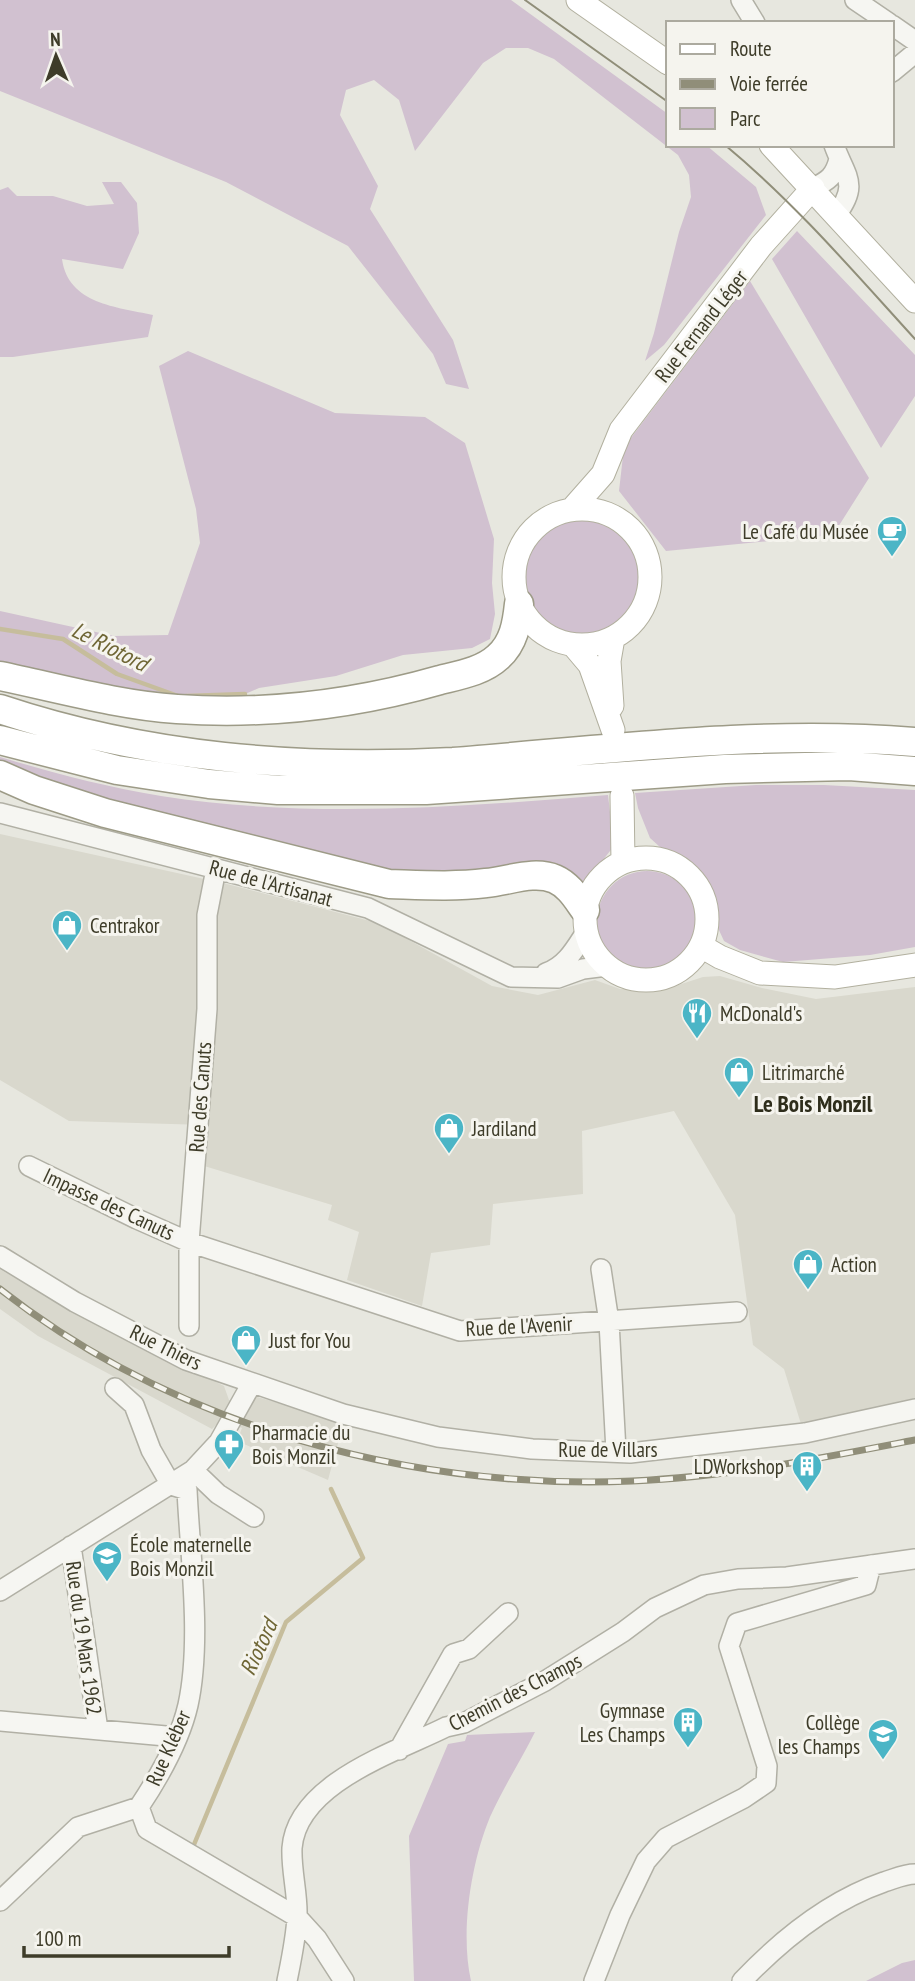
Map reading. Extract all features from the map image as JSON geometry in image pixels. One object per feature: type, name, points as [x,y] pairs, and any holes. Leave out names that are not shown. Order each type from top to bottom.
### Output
[{"type":"highway","points":[[0,677],[174,709],[232,712],[322,704],[407,690],[476,670],[499,656],[516,630],[519,604]]},
{"type":"highway","points":[[0,709],[122,743],[226,758],[302,764],[453,762],[751,739],[842,738],[915,742]]},
{"type":"highway","points":[[0,740],[117,770],[209,784],[278,790],[426,790],[725,769],[849,766],[915,771]]},
{"type":"highway","points":[[0,775],[34,790],[105,813],[389,884],[461,885],[537,875],[557,880],[571,890],[585,921]]},
{"type":"main road","points":[[578,0],[666,62]]},
{"type":"main road","points":[[773,147],[915,300]]},
{"type":"main road","name":"Rue Fernand Léger","points":[[573,508],[603,474],[621,430],[761,246],[813,188]]},
{"type":"main road","points":[[603,474],[613,516]]},
{"type":"main road","points":[[574,646],[613,638],[635,620],[645,604],[649,566],[634,533],[613,516],[573,508],[541,523],[527,537],[518,555],[514,575],[519,604],[525,615],[541,631],[574,646],[590,665],[614,730],[609,661],[613,638]]},
{"type":"main road","points":[[623,862],[622,796],[646,858]]},
{"type":"main road","points":[[646,858],[666,861],[684,871],[698,887],[706,906],[707,927],[701,946],[691,961],[676,972],[659,979],[640,980],[623,976],[607,966],[597,957],[585,921],[592,890],[605,874],[623,862],[646,858]]},
{"type":"main road","points":[[701,946],[720,957],[761,973],[835,977],[915,965]]},
{"type":"street","points":[[741,0],[754,21]]},
{"type":"street","points":[[855,0],[884,21]]},
{"type":"street","points":[[894,67],[906,37]]},
{"type":"street","points":[[813,188],[828,181],[836,172],[837,152]]},
{"type":"street","points":[[836,215],[847,201],[850,183],[837,152]]},
{"type":"street","name":"Rue de l'Artisanat","points":[[0,813],[368,908],[511,977],[558,978],[583,969],[607,966]]},
{"type":"street","name":"Rue des Canuts","points":[[189,1326],[189,1242],[207,1009],[207,915],[216,869]]},
{"type":"street","points":[[532,979],[557,969],[572,954],[585,921]]},
{"type":"street","name":"Impasse des Canuts","points":[[29,1166],[189,1242]]},
{"type":"street","name":"Rue de l'Avenir","points":[[189,1242],[460,1331],[737,1312]]},
{"type":"street","name":"Rue Thiers","points":[[0,1256],[75,1302],[186,1360],[343,1414]]},
{"type":"street","points":[[601,1269],[609,1322],[616,1451]]},
{"type":"street","points":[[0,1591],[193,1470],[219,1442],[252,1383]]},
{"type":"street","points":[[115,1388],[134,1405],[151,1450],[171,1485]]},
{"type":"street","name":"Rue de Villars","points":[[343,1414],[438,1437],[533,1449],[630,1453],[805,1433],[915,1409]]},
{"type":"street","points":[[193,1470],[218,1494],[254,1517]]},
{"type":"street","name":"Rue Kléber","points":[[0,1901],[78,1827],[139,1807],[177,1737],[188,1705],[195,1646],[187,1490],[171,1485]]},
{"type":"street","name":"Rue du 19 Mars 1962","points":[[71,1546],[98,1730]]},
{"type":"street","name":"Chemin des Champs","points":[[287,1981],[297,1917],[292,1851],[297,1826],[321,1794],[337,1781],[446,1727],[464,1723],[545,1681],[623,1632],[655,1608],[705,1585],[737,1578],[787,1577],[915,1559]]},
{"type":"street","points":[[594,1981],[620,1915],[646,1861],[666,1838],[744,1798],[766,1783],[767,1766],[729,1646],[737,1623],[866,1585],[871,1564]]},
{"type":"street","points":[[399,1750],[453,1654],[468,1649],[508,1613]]},
{"type":"street","points":[[0,1721],[177,1737]]},
{"type":"street","points":[[139,1807],[147,1829],[297,1917],[317,1939],[344,1981]]},
{"type":"street","points":[[742,1981],[802,1926],[827,1909],[864,1889],[907,1874],[915,1874]]},
{"type":"shaded area","points":[[0,834],[227,884],[378,923],[492,986],[538,995],[595,980],[620,989],[666,989],[703,977],[720,976],[816,999],[915,987],[915,1398],[801,1424],[784,1369],[753,1345],[735,1215],[674,1111],[582,1131],[583,1194],[493,1204],[490,1245],[431,1253],[422,1306],[347,1280],[359,1232],[328,1220],[332,1205],[201,1165],[205,1125],[69,1121],[0,1080]]},
{"type":"shaded area","points":[[0,1265],[68,1308],[224,1386],[229,1400],[244,1405],[257,1397],[344,1421],[328,1480],[237,1441],[242,1428],[221,1420],[212,1429],[38,1336],[0,1309]]},
{"type":"green space","points":[[0,0],[511,0],[666,113],[666,146],[554,59],[528,48],[506,48],[483,63],[415,151],[399,100],[374,80],[346,90],[340,115],[378,186],[370,209],[453,340],[469,389],[446,384],[433,354],[348,246],[226,182],[0,91]]},
{"type":"green space","points":[[668,147],[708,147],[756,187],[766,215],[664,345],[645,361],[679,232],[691,197],[689,175],[678,155]]},
{"type":"green space","points":[[102,182],[121,182],[137,203],[139,233],[123,269],[62,259],[66,274],[74,286],[96,301],[153,315],[148,337],[0,357],[0,190],[8,187],[17,196],[53,196],[87,206],[114,204]]},
{"type":"green space","points":[[797,231],[915,355],[915,396],[881,448],[772,259]]},
{"type":"green space","points":[[750,281],[869,478],[833,535],[666,551],[619,491],[624,447]]},
{"type":"green space","points":[[188,351],[335,413],[425,417],[465,443],[494,539],[492,583],[495,614],[490,639],[472,648],[403,655],[336,676],[259,688],[227,702],[140,695],[0,665],[0,611],[114,636],[168,635],[200,543],[196,509],[159,366]]},
{"type":"green space","points":[[583,516],[607,520],[626,534],[640,553],[644,577],[640,601],[626,620],[607,634],[583,638],[559,634],[540,620],[526,601],[522,577],[526,553],[540,534],[559,520]]},
{"type":"green space","points":[[0,757],[80,779],[161,796],[272,807],[440,807],[608,795],[614,846],[583,885],[340,867],[0,769]]},
{"type":"green space","points":[[756,785],[824,785],[915,790],[915,947],[870,955],[783,962],[740,950],[724,941],[718,928],[714,897],[704,880],[692,865],[660,847],[650,838],[635,793]]},
{"type":"green space","points":[[647,871],[675,879],[689,893],[697,921],[689,949],[675,963],[647,971],[619,963],[605,949],[597,921],[605,893],[619,879]]},
{"type":"green space","points":[[535,1732],[490,1817],[477,1855],[467,1920],[471,1981],[414,1981],[409,1836],[448,1744],[465,1741],[467,1735]]},
{"type":"green space","points":[[915,1960],[915,1981],[866,1981],[902,1963]]},
{"type":"waterway","name":"Le Riotord","points":[[0,629],[63,639],[117,674],[178,696]]},
{"type":"waterway","name":"Le Riotord","points":[[186,696],[245,694]]},
{"type":"waterway","name":"Riotord","points":[[193,1847],[286,1622],[363,1558],[331,1489]]},
{"type":"tram line","points":[[525,0],[666,101]]},
{"type":"tram line","points":[[727,147],[800,214],[915,339]]},
{"type":"railway","points":[[0,1289],[69,1337],[142,1378],[219,1413],[299,1440],[381,1461],[465,1474],[549,1481],[632,1481],[739,1471],[915,1440]]},
{"type":"place","name":"Le Café du Musée","points":[[892,558]]},
{"type":"place","name":"Centrakor","points":[[67,952]]},
{"type":"place","name":"McDonald's","points":[[697,1040]]},
{"type":"place","name":"Litrimarché","points":[[739,1099]]},
{"type":"place","name":"Jardiland","points":[[449,1155]]},
{"type":"place","name":"Action","points":[[808,1291]]},
{"type":"place","name":"Just for You","points":[[246,1367]]},
{"type":"place","name":"Pharmacie du Bois Monzil","points":[[229,1471]]},
{"type":"place","name":"LDWorkshop","points":[[807,1493]]},
{"type":"place","name":"École maternelle Bois Monzil","points":[[107,1583]]},
{"type":"place","name":"Gymnase Les Champs","points":[[688,1749]]},
{"type":"place","name":"Collège les Champs","points":[[883,1761]]},
{"type":"district","name":"Le Bois Monzil","points":[[813,1103]]}]
